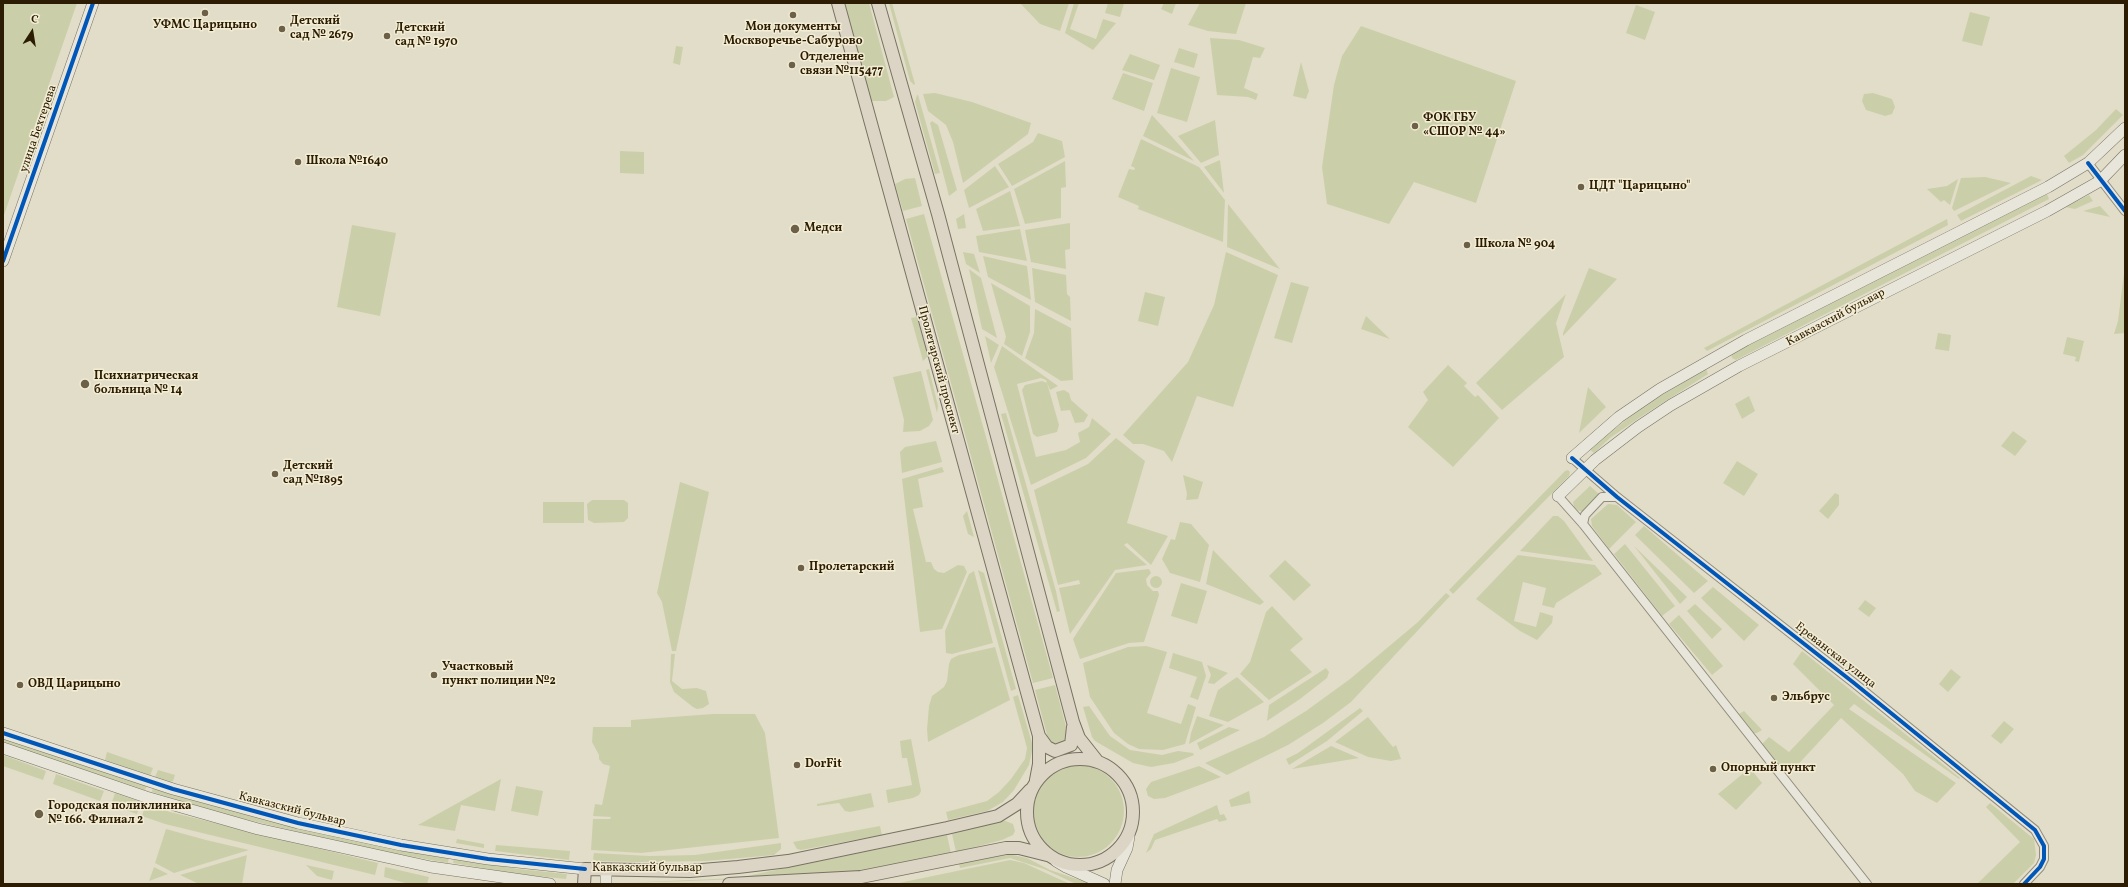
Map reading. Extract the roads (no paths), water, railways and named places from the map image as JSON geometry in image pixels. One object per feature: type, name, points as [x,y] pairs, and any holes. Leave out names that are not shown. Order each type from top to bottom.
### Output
[{"type":"main road","name":"Пролетарский проспект","points":[[838,3],[1039,736],[1039,764],[1033,785]]},
{"type":"main road","name":"Пролетарский проспект","points":[[878,3],[940,222],[1073,722],[1079,738],[1098,762]]},
{"type":"main road","name":"Пролетарский проспект","points":[[1039,736],[1047,747],[1055,752],[1069,748],[1072,741],[1073,722]]},
{"type":"main road","points":[[729,884],[861,877],[1006,848],[1052,858],[1080,863],[1100,859],[1115,852],[1129,837],[1134,815],[1132,796],[1127,784],[1113,768],[1098,762],[1078,761],[1061,763],[1049,769],[1033,785],[1027,803],[1028,822],[1033,837],[1052,858]]},
{"type":"main road","name":"Кавказский бульвар","points":[[585,869],[690,871],[788,861],[989,819],[1012,808],[1033,785]]},
{"type":"main road","points":[[584,884],[585,869]]},
{"type":"street","name":"улица Бехтерева","points":[[3,261],[92,3]]},
{"type":"street","name":"Кавказский бульвар","points":[[1572,458],[1619,417],[1660,389],[1729,350],[2048,187],[2088,163],[2125,128]]},
{"type":"street","name":"Кавказский бульвар","points":[[1558,496],[1585,469],[1638,427],[1709,384],[1739,366],[2047,211],[2100,181],[2125,155]]},
{"type":"street","points":[[2088,163],[2100,181],[2125,211]]},
{"type":"street","points":[[1729,350],[1724,355],[1726,365],[1732,368],[1739,366]]},
{"type":"street","points":[[1699,367],[1705,366],[1713,372],[1714,379],[1709,384]]},
{"type":"street","name":"Ереванская улица","points":[[1572,458],[1617,497],[1860,688],[2035,830],[2044,846],[2044,859],[2040,867],[2024,884]]},
{"type":"street","points":[[1583,524],[1585,515],[1602,497],[1608,495],[1617,497]]},
{"type":"street","points":[[1558,496],[1583,524],[1867,884]]},
{"type":"street","name":"Кавказский бульвар","points":[[3,733],[173,789],[334,831],[401,845],[488,860],[585,869]]},
{"type":"street","name":"Кавказский бульвар","points":[[3,748],[146,797],[258,829],[431,867],[550,884]]},
{"type":"street","points":[[1115,884],[1117,870],[1127,848],[1129,837]]},
{"type":"street","points":[[1052,858],[1066,867],[1104,884]]},
{"type":"street","points":[[606,870],[606,884]]},
{"type":"place","name":"УФМС Царицыно","points":[[205,13]]},
{"type":"place","name":"Мои документы Москворечье-Сабурово","points":[[793,15]]},
{"type":"place","name":"Детский сад № 2679","points":[[282,29]]},
{"type":"place","name":"Детский сад № 1970","points":[[387,36]]},
{"type":"place","name":"Отделение связи №115477","points":[[792,65]]},
{"type":"place","name":"ФОК ГБУ «СШОР № 44»","points":[[1415,126]]},
{"type":"place","name":"Школа №1640","points":[[298,162]]},
{"type":"place","name":"ЦДТ \"Царицыно\"","points":[[1581,187]]},
{"type":"place","name":"Медси","points":[[795,229]]},
{"type":"place","name":"Школа № 904","points":[[1467,245]]},
{"type":"place","name":"Психиатрическая больница № 14","points":[[85,384]]},
{"type":"place","name":"Детский сад №1895","points":[[275,474]]},
{"type":"place","name":"Пролетарский","points":[[801,568]]},
{"type":"place","name":"Участковый пункт полиции №2","points":[[434,675]]},
{"type":"place","name":"ОВД Царицыно","points":[[20,685]]},
{"type":"place","name":"Эльбрус","points":[[1774,698]]},
{"type":"place","name":"DorFit","points":[[797,765]]},
{"type":"place","name":"Опорный пункт","points":[[1713,769]]},
{"type":"place","name":"Городская поликлиника № 166. Филиал 2","points":[[39,814]]}]
